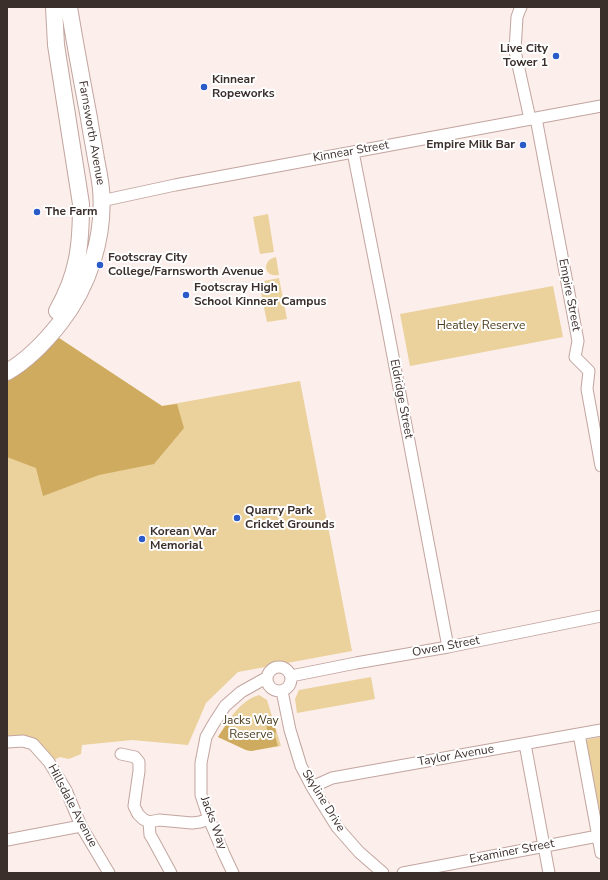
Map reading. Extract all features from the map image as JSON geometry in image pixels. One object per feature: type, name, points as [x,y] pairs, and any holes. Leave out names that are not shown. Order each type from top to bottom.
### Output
[{"type":"main road","name":"Farnsworth Avenue","points":[[7,367],[38,339],[55,315],[65,297],[74,272],[78,253],[81,226],[81,204],[56,45],[54,7]]},
{"type":"main road","name":"Farnsworth Avenue","points":[[7,372],[40,346],[74,303],[84,283],[96,249],[100,227],[100,184],[69,7]]},
{"type":"main road","points":[[62,85],[82,82]]},
{"type":"main road","points":[[69,127],[90,123]]},
{"type":"main road","points":[[81,204],[101,201]]},
{"type":"street","points":[[517,10],[515,51],[533,119]]},
{"type":"street","name":"Kinnear Street","points":[[101,201],[175,185],[601,106]]},
{"type":"street","name":"Empire Street","points":[[533,119],[578,341],[575,357],[589,371],[587,389],[601,466]]},
{"type":"street","name":"Eldridge Street","points":[[353,152],[448,647]]},
{"type":"street","name":"Owen Street","points":[[291,676],[448,647],[601,616]]},
{"type":"street","points":[[280,666],[288,670],[291,676],[291,681],[287,688],[282,691],[277,691],[270,688],[267,684],[266,678],[271,669],[280,666]]},
{"type":"street","name":"Jacks Way","points":[[233,873],[201,795],[201,763],[206,737],[225,706],[241,692],[266,678]]},
{"type":"street","name":"Skyline Drive","points":[[282,691],[290,730],[301,766],[312,787],[337,827],[359,852],[383,873]]},
{"type":"street","name":"Taylor Avenue","points":[[312,787],[332,778],[601,730]]},
{"type":"street","points":[[579,734],[601,853]]},
{"type":"street","name":"Hillsdale Avenue","points":[[7,742],[23,741],[33,744],[49,762],[66,790],[81,826],[109,873]]},
{"type":"street","points":[[525,744],[549,873]]},
{"type":"street","points":[[121,754],[135,757],[138,762],[139,771],[134,806],[138,814],[143,819],[149,822],[159,820],[192,824],[210,819]]},
{"type":"street","points":[[149,822],[149,830],[152,838],[171,873]]},
{"type":"street","points":[[7,840],[81,826]]},
{"type":"street","name":"Examiner Street","points":[[403,873],[544,845],[598,836]]},
{"type":"green space","points":[[268,214],[274,252],[260,254],[253,217]]},
{"type":"green space","points":[[276,257],[279,275],[270,274],[266,268],[268,262]]},
{"type":"green space","points":[[279,278],[287,319],[267,322],[259,282]]},
{"type":"green space","name":"Heatley Reserve","points":[[553,286],[563,337],[410,366],[400,314]]},
{"type":"green space","points":[[59,338],[162,406],[300,381],[352,651],[238,672],[206,703],[188,745],[132,740],[82,745],[81,754],[69,759],[60,757],[54,760],[39,743],[30,737],[16,735],[7,736],[7,381],[33,362]]},
{"type":"green space","points":[[371,677],[375,699],[297,713],[295,699],[299,690]]},
{"type":"green space","name":"Jacks Way Reserve","points":[[259,695],[267,700],[281,746],[251,751],[218,737],[240,706]]},
{"type":"green space","points":[[601,737],[601,826],[585,740]]},
{"type":"shaded area","points":[[59,338],[162,406],[177,404],[184,428],[154,464],[99,475],[43,496],[36,468],[7,457],[7,381],[33,362]]},
{"type":"shaded area","points":[[270,715],[276,731],[275,736],[278,746],[251,751],[218,737],[226,725],[253,739],[268,737],[266,722]]},
{"type":"place","name":"Live City Tower 1","points":[[556,56]]},
{"type":"place","name":"Kinnear Ropeworks","points":[[204,87]]},
{"type":"place","name":"Empire Milk Bar","points":[[523,145]]},
{"type":"place","name":"The Farm","points":[[37,212]]},
{"type":"place","name":"Footscray City College/Farnsworth Avenue","points":[[100,265]]},
{"type":"place","name":"Footscray High School Kinnear Campus","points":[[186,295]]},
{"type":"place","name":"Quarry Park Cricket Grounds","points":[[237,518]]},
{"type":"place","name":"Korean War Memorial","points":[[142,539]]}]
